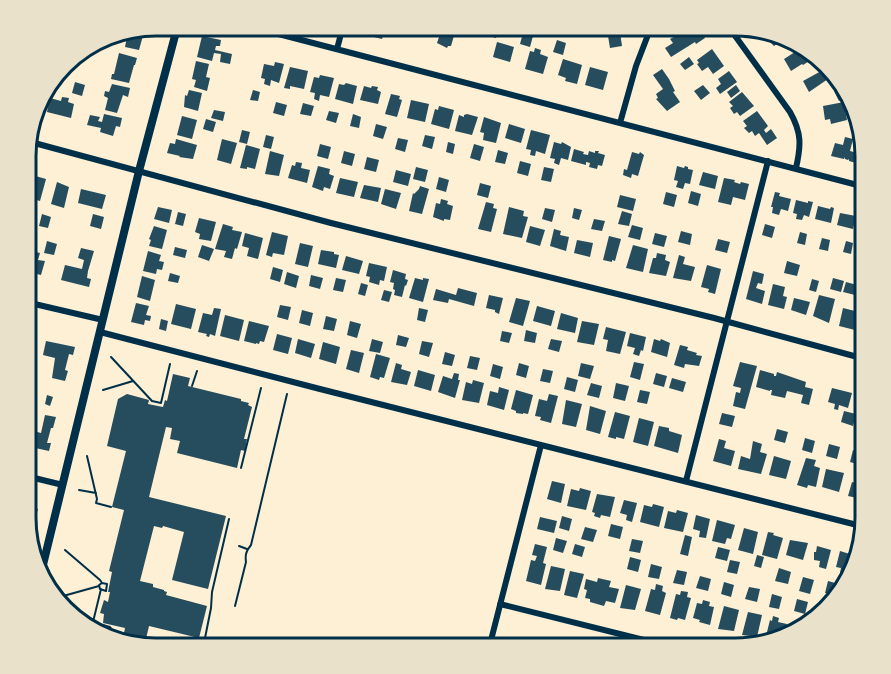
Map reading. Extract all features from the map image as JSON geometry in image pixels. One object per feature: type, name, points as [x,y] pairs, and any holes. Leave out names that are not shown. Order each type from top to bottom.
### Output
[{"type":"street","points":[[44,561],[139,171],[175,36]]},
{"type":"street","points":[[287,36],[855,184]]},
{"type":"street","points":[[338,49],[341,36]]},
{"type":"street","points":[[620,123],[636,66],[648,36]]},
{"type":"street","points":[[735,36],[796,123],[800,141],[796,168]]},
{"type":"street","points":[[37,144],[855,356]]},
{"type":"street","points":[[686,481],[768,161]]},
{"type":"street","points":[[36,304],[103,320]]},
{"type":"street","points":[[100,332],[855,523]]},
{"type":"street","points":[[491,638],[541,445]]},
{"type":"street","points":[[36,478],[63,485]]},
{"type":"street","points":[[500,603],[637,638]]},
{"type":"path","points":[[111,357],[153,401],[161,403],[170,363]]},
{"type":"path","points":[[192,386],[196,371]]},
{"type":"path","points":[[103,390],[133,381]]},
{"type":"path","points":[[241,468],[261,388]]},
{"type":"path","points":[[235,606],[246,562],[245,555],[250,545],[287,394]]},
{"type":"path","points":[[87,456],[98,500],[96,503],[111,507]]},
{"type":"path","points":[[79,490],[96,493]]},
{"type":"path","points":[[205,638],[212,608],[212,592],[229,519]]},
{"type":"path","points":[[240,546],[247,549]]},
{"type":"path","points":[[65,550],[102,583],[107,584],[106,591],[100,588],[65,596]]},
{"type":"path","points":[[93,620],[102,583]]},
{"type":"path","points":[[100,624],[122,633]]},
{"type":"building","points":[[202,36],[221,40],[220,46],[216,46],[215,50],[232,54],[230,64],[220,62],[221,54],[214,53],[212,61],[197,57]]},
{"type":"building","points":[[439,36],[454,36],[451,46],[447,48],[437,43]]},
{"type":"building","points":[[522,36],[533,36],[530,47],[520,44]]},
{"type":"building","points":[[608,36],[621,36],[622,46],[610,48]]},
{"type":"building","points":[[676,36],[704,36],[705,38],[671,57],[665,48],[673,43],[670,39]]},
{"type":"building","points":[[143,37],[139,50],[125,47],[126,40]]},
{"type":"building","points":[[557,40],[566,43],[563,55],[553,52]]},
{"type":"building","points":[[497,42],[514,47],[510,62],[493,57]]},
{"type":"building","points":[[535,48],[541,50],[540,54],[548,57],[543,74],[525,69],[530,51],[534,52]]},
{"type":"building","points":[[712,49],[724,66],[713,74],[708,67],[702,71],[697,64],[699,63],[697,60]]},
{"type":"building","points":[[795,52],[809,61],[791,71],[784,59]]},
{"type":"building","points":[[119,53],[137,58],[129,83],[111,79]]},
{"type":"building","points":[[689,57],[694,64],[685,70],[680,64]]},
{"type":"building","points":[[563,59],[582,65],[577,84],[565,81],[566,78],[558,75]]},
{"type":"building","points":[[196,61],[209,64],[206,77],[210,78],[207,91],[194,87],[196,80],[192,79]]},
{"type":"building","points":[[275,62],[284,64],[279,83],[271,80],[270,86],[264,84],[265,79],[261,78],[264,64],[274,66]]},
{"type":"building","points":[[290,67],[308,71],[304,89],[290,86],[290,89],[284,88]]},
{"type":"building","points":[[590,67],[608,72],[603,90],[585,85]]},
{"type":"building","points":[[662,69],[680,102],[667,111],[656,99],[658,98],[656,94],[663,89],[653,75]]},
{"type":"building","points":[[729,71],[737,82],[720,94],[716,88],[721,84],[718,79]]},
{"type":"building","points":[[820,72],[827,80],[809,92],[803,81]]},
{"type":"building","points":[[320,75],[334,78],[329,97],[320,95],[319,101],[314,99],[315,93],[310,92],[314,77],[319,78]]},
{"type":"building","points":[[75,82],[85,85],[82,96],[72,93]]},
{"type":"building","points":[[112,84],[130,88],[128,97],[123,95],[117,113],[105,110],[108,98],[104,96],[105,91],[109,92]]},
{"type":"building","points":[[339,84],[357,86],[353,104],[335,99]]},
{"type":"building","points":[[703,85],[710,93],[701,100],[694,91]]},
{"type":"building","points":[[736,85],[740,91],[731,98],[727,92]]},
{"type":"building","points":[[364,86],[378,87],[377,90],[381,92],[378,104],[360,100]]},
{"type":"building","points":[[189,90],[202,93],[198,111],[184,107],[185,95],[187,96]]},
{"type":"building","points":[[253,90],[260,92],[258,101],[250,100]]},
{"type":"building","points":[[742,92],[754,106],[740,116],[737,112],[734,114],[730,108],[733,106],[729,102]]},
{"type":"building","points":[[391,94],[400,96],[399,99],[402,100],[397,117],[385,114]]},
{"type":"building","points":[[62,97],[69,98],[68,102],[74,104],[71,118],[47,112],[51,98],[61,101]]},
{"type":"building","points":[[411,100],[429,104],[425,122],[407,118]]},
{"type":"building","points":[[276,102],[287,105],[284,116],[273,113]]},
{"type":"building","points":[[843,102],[847,120],[831,124],[830,119],[825,120],[823,106]]},
{"type":"building","points":[[303,103],[314,106],[311,116],[300,114]]},
{"type":"building","points":[[439,106],[454,110],[449,129],[431,124],[435,109],[438,110]]},
{"type":"building","points":[[214,110],[225,112],[223,121],[211,118]]},
{"type":"building","points":[[329,111],[339,113],[336,123],[326,120]]},
{"type":"building","points":[[757,111],[768,126],[764,130],[766,133],[771,129],[777,138],[767,145],[759,133],[755,136],[752,131],[749,133],[744,128],[747,126],[743,121]]},
{"type":"building","points":[[104,114],[122,118],[120,127],[116,126],[113,136],[100,132],[101,128],[87,125],[90,115],[100,117],[98,121],[102,122]]},
{"type":"building","points":[[353,114],[361,117],[359,128],[350,126]]},
{"type":"building","points":[[467,114],[478,117],[472,135],[455,131],[459,115],[464,117]]},
{"type":"building","points":[[182,116],[197,120],[192,139],[177,135]]},
{"type":"building","points":[[484,117],[501,123],[496,143],[483,140],[484,133],[480,132]]},
{"type":"building","points":[[206,119],[216,122],[213,132],[203,129]]},
{"type":"building","points":[[376,124],[387,127],[383,139],[373,136]]},
{"type":"building","points":[[509,124],[525,129],[521,143],[505,138]]},
{"type":"building","points":[[242,130],[250,132],[247,144],[239,142]]},
{"type":"building","points":[[531,130],[550,135],[545,154],[536,151],[535,156],[530,155],[531,150],[526,149]]},
{"type":"building","points":[[266,135],[274,137],[271,149],[263,147]]},
{"type":"building","points":[[425,135],[435,137],[432,149],[422,146]]},
{"type":"building","points":[[845,137],[853,139],[850,151],[855,152],[855,163],[844,157],[844,159],[831,156],[835,143],[843,145]]},
{"type":"building","points":[[398,138],[408,140],[405,152],[395,149]]},
{"type":"building","points":[[176,139],[197,145],[193,159],[167,153],[170,143],[175,144]]},
{"type":"building","points":[[222,139],[237,143],[231,164],[217,160]]},
{"type":"building","points":[[448,142],[455,144],[453,154],[446,152]]},
{"type":"building","points":[[554,142],[561,144],[562,142],[571,147],[568,160],[561,158],[559,165],[554,163],[555,159],[550,158]]},
{"type":"building","points":[[320,144],[331,147],[328,159],[317,156]]},
{"type":"building","points":[[474,144],[484,147],[480,161],[470,158]]},
{"type":"building","points":[[246,145],[260,149],[255,169],[240,168]]},
{"type":"building","points":[[574,149],[588,155],[589,151],[595,153],[599,151],[598,153],[605,155],[602,166],[598,165],[597,169],[589,167],[590,163],[586,162],[586,165],[571,161]]},
{"type":"building","points":[[498,150],[508,153],[505,164],[495,162]]},
{"type":"building","points":[[270,151],[284,155],[279,176],[265,174]]},
{"type":"building","points":[[344,151],[355,154],[352,166],[341,163]]},
{"type":"building","points":[[632,152],[639,154],[640,152],[644,155],[638,176],[632,174],[631,178],[623,175],[624,169],[627,170]]},
{"type":"building","points":[[367,157],[379,160],[376,172],[364,169]]},
{"type":"building","points":[[520,161],[531,164],[528,176],[517,173]]},
{"type":"building","points":[[296,162],[302,163],[301,168],[310,170],[307,183],[288,178],[292,165],[295,166]]},
{"type":"building","points":[[318,166],[330,169],[329,174],[334,176],[330,189],[324,187],[323,191],[312,187]]},
{"type":"building","points":[[677,166],[684,168],[685,166],[693,170],[690,184],[685,183],[683,189],[676,187],[678,181],[674,180]]},
{"type":"building","points":[[416,167],[428,170],[425,182],[413,179]]},
{"type":"building","points":[[544,167],[554,169],[551,182],[541,180]]},
{"type":"building","points":[[396,170],[411,174],[408,186],[393,182]]},
{"type":"building","points":[[703,172],[718,176],[715,189],[699,185]]},
{"type":"building","points":[[36,176],[46,179],[40,201],[36,200]]},
{"type":"building","points":[[439,177],[449,180],[446,192],[436,189]]},
{"type":"building","points":[[340,178],[358,182],[354,197],[336,193]]},
{"type":"building","points":[[724,178],[735,180],[734,182],[740,184],[741,182],[749,184],[745,200],[733,197],[731,205],[718,202]]},
{"type":"building","points":[[57,182],[69,187],[64,208],[51,204]]},
{"type":"building","points":[[480,183],[491,186],[488,198],[477,195]]},
{"type":"building","points":[[364,185],[381,188],[378,202],[360,198]]},
{"type":"building","points":[[420,186],[429,189],[422,214],[409,211],[413,193]]},
{"type":"building","points":[[81,189],[106,195],[102,209],[78,203]]},
{"type":"building","points":[[385,189],[401,193],[396,209],[381,204]]},
{"type":"building","points":[[691,191],[701,194],[698,206],[688,203]]},
{"type":"building","points":[[666,192],[677,195],[674,207],[663,204]]},
{"type":"building","points":[[775,192],[780,193],[779,196],[791,199],[788,211],[781,209],[779,215],[772,213],[773,207],[771,207]]},
{"type":"building","points":[[620,195],[636,199],[633,211],[617,207]]},
{"type":"building","points":[[441,199],[453,206],[450,220],[444,219],[444,221],[433,217],[436,203],[440,204]]},
{"type":"building","points":[[796,200],[813,202],[809,217],[804,215],[802,220],[796,219],[797,214],[793,213]]},
{"type":"building","points":[[486,202],[494,204],[493,208],[497,209],[491,232],[478,229]]},
{"type":"building","points":[[818,206],[834,208],[831,223],[815,219]]},
{"type":"building","points":[[158,207],[172,210],[169,223],[154,219]]},
{"type":"building","points":[[509,207],[524,211],[523,216],[528,217],[522,238],[503,234]]},
{"type":"building","points":[[545,208],[555,210],[552,222],[542,219]]},
{"type":"building","points":[[574,208],[582,210],[579,220],[572,218]]},
{"type":"building","points":[[622,211],[632,214],[629,226],[618,224]]},
{"type":"building","points":[[178,212],[186,214],[183,226],[175,224]]},
{"type":"building","points":[[840,213],[855,216],[853,229],[837,225]]},
{"type":"building","points":[[42,214],[51,217],[48,228],[39,226]]},
{"type":"building","points":[[93,214],[104,217],[101,229],[90,226]]},
{"type":"building","points":[[199,218],[216,222],[211,241],[199,239],[200,234],[195,232]]},
{"type":"building","points":[[594,219],[605,221],[602,231],[591,229]]},
{"type":"building","points":[[223,224],[233,227],[232,230],[242,232],[232,259],[224,257],[226,251],[215,249]]},
{"type":"building","points":[[765,224],[775,227],[772,238],[762,235]]},
{"type":"building","points":[[632,225],[643,228],[640,240],[628,237]]},
{"type":"building","points":[[154,226],[167,230],[162,249],[149,246]]},
{"type":"building","points":[[530,226],[545,230],[540,246],[526,242]]},
{"type":"building","points":[[554,229],[561,231],[560,235],[569,237],[566,251],[550,246]]},
{"type":"building","points":[[681,231],[692,234],[690,245],[678,242]]},
{"type":"building","points":[[272,232],[288,236],[284,255],[273,253],[272,257],[266,255]]},
{"type":"building","points":[[800,232],[807,234],[805,245],[797,243]]},
{"type":"building","points":[[245,233],[263,238],[258,259],[247,256],[249,248],[242,246]]},
{"type":"building","points":[[655,233],[667,236],[664,247],[652,244]]},
{"type":"building","points":[[609,236],[621,239],[615,261],[612,260],[612,262],[603,260]]},
{"type":"building","points":[[822,238],[830,240],[828,251],[819,249]]},
{"type":"building","points":[[718,239],[730,242],[727,253],[715,250]]},
{"type":"building","points":[[577,240],[593,243],[590,257],[574,253]]},
{"type":"building","points":[[47,241],[57,244],[54,255],[44,253]]},
{"type":"building","points":[[846,241],[853,243],[851,254],[843,252]]},
{"type":"building","points":[[300,243],[313,246],[308,267],[295,264]]},
{"type":"building","points":[[202,245],[214,249],[209,261],[198,257]]},
{"type":"building","points":[[633,245],[648,249],[643,272],[626,268]]},
{"type":"building","points":[[175,247],[187,250],[185,258],[173,255]]},
{"type":"building","points":[[81,248],[94,251],[87,278],[91,279],[89,287],[61,280],[65,265],[82,269],[84,260],[78,258]]},
{"type":"building","points":[[321,250],[339,255],[336,268],[318,264]]},
{"type":"building","points":[[148,251],[161,255],[159,261],[164,262],[162,270],[157,269],[156,274],[143,271]]},
{"type":"building","points":[[36,252],[40,253],[38,260],[45,261],[41,275],[36,274]]},
{"type":"building","points":[[657,253],[666,255],[665,260],[670,262],[666,276],[649,273],[653,258],[656,258]]},
{"type":"building","points":[[679,255],[685,257],[683,264],[695,267],[691,281],[673,278]]},
{"type":"building","points":[[346,256],[363,261],[359,274],[342,270]]},
{"type":"building","points":[[787,261],[800,265],[797,276],[784,273]]},
{"type":"building","points":[[369,263],[387,267],[384,281],[380,280],[379,285],[369,282],[370,277],[366,276]]},
{"type":"building","points":[[707,265],[721,269],[715,294],[701,287]]},
{"type":"building","points":[[273,267],[283,270],[280,282],[270,279]]},
{"type":"building","points":[[393,270],[406,274],[405,279],[408,280],[402,297],[394,295],[394,283],[390,282]]},
{"type":"building","points":[[753,271],[764,274],[762,284],[758,283],[756,288],[765,291],[762,304],[746,299]]},
{"type":"building","points":[[287,272],[299,276],[296,288],[284,284]]},
{"type":"building","points":[[170,273],[180,276],[178,283],[168,281]]},
{"type":"building","points":[[311,275],[323,278],[320,289],[309,286]]},
{"type":"building","points":[[142,276],[155,280],[150,301],[137,297]]},
{"type":"building","points":[[336,278],[346,280],[343,292],[333,290]]},
{"type":"building","points":[[415,278],[429,279],[423,302],[409,298]]},
{"type":"building","points":[[833,278],[844,281],[841,292],[830,289]]},
{"type":"building","points":[[812,279],[819,281],[816,292],[809,290]]},
{"type":"building","points":[[846,282],[855,284],[855,295],[843,292]]},
{"type":"building","points":[[361,283],[368,285],[365,296],[358,294]]},
{"type":"building","points":[[773,284],[785,287],[783,296],[787,297],[784,309],[768,305]]},
{"type":"building","points":[[458,288],[477,293],[474,306],[449,299],[448,303],[433,300],[436,289],[456,295]]},
{"type":"building","points":[[384,290],[392,292],[389,302],[381,300]]},
{"type":"building","points":[[489,295],[503,298],[499,314],[495,310],[486,308]]},
{"type":"building","points":[[819,295],[835,299],[829,323],[813,316]]},
{"type":"building","points":[[516,298],[530,301],[523,326],[509,322]]},
{"type":"building","points":[[794,298],[810,302],[806,315],[791,310]]},
{"type":"building","points":[[136,303],[149,306],[146,315],[151,316],[150,321],[145,320],[144,325],[131,322]]},
{"type":"building","points":[[176,304],[196,309],[191,329],[171,324]]},
{"type":"building","points":[[280,305],[291,307],[288,320],[277,317]]},
{"type":"building","points":[[537,306],[555,311],[551,326],[533,321]]},
{"type":"building","points":[[214,308],[221,309],[215,336],[210,334],[209,337],[206,336],[207,334],[198,332],[203,313],[212,315]]},
{"type":"building","points":[[419,308],[428,310],[425,322],[417,320]]},
{"type":"building","points":[[843,308],[855,311],[855,330],[839,326]]},
{"type":"building","points":[[302,310],[313,313],[310,326],[299,323]]},
{"type":"building","points":[[561,313],[578,318],[575,333],[557,329]]},
{"type":"building","points":[[225,315],[244,320],[239,341],[220,336]]},
{"type":"building","points":[[326,316],[337,319],[334,331],[323,329]]},
{"type":"building","points":[[161,319],[168,321],[166,331],[159,329]]},
{"type":"building","points":[[249,321],[269,326],[264,342],[260,341],[256,344],[244,341]]},
{"type":"building","points":[[350,321],[361,324],[357,338],[347,335]]},
{"type":"building","points":[[582,321],[599,324],[594,345],[577,342]]},
{"type":"building","points":[[606,327],[626,332],[620,354],[606,351],[608,340],[603,339]]},
{"type":"building","points":[[526,330],[537,333],[535,343],[524,341]]},
{"type":"building","points":[[502,331],[512,333],[509,343],[500,341]]},
{"type":"building","points":[[630,333],[646,337],[643,351],[641,350],[639,356],[633,354],[635,348],[627,346]]},
{"type":"building","points":[[277,334],[292,338],[288,354],[273,350]]},
{"type":"building","points":[[398,335],[409,338],[406,347],[396,345]]},
{"type":"building","points":[[298,339],[315,344],[311,358],[295,353]]},
{"type":"building","points":[[372,339],[383,342],[380,353],[369,351]]},
{"type":"building","points":[[551,339],[562,341],[559,352],[548,349]]},
{"type":"building","points":[[654,339],[670,343],[667,357],[651,352]]},
{"type":"building","points":[[46,341],[75,347],[73,355],[69,354],[65,381],[52,378],[55,358],[43,355]]},
{"type":"building","points":[[422,341],[433,343],[429,357],[419,354]]},
{"type":"building","points":[[323,342],[340,347],[336,364],[319,359]]},
{"type":"building","points":[[680,345],[702,356],[699,366],[685,364],[684,368],[674,365]]},
{"type":"building","points":[[351,350],[364,353],[359,373],[346,369]]},
{"type":"building","points":[[445,352],[455,355],[452,366],[442,364]]},
{"type":"building","points":[[376,354],[390,358],[384,378],[380,377],[379,380],[370,377]]},
{"type":"building","points":[[470,356],[480,358],[477,370],[467,368]]},
{"type":"building","points":[[634,362],[644,364],[640,380],[630,377]]},
{"type":"building","points":[[740,362],[757,366],[745,409],[733,406],[736,392],[740,393],[741,388],[733,386]]},
{"type":"building","points":[[396,363],[402,365],[401,369],[411,372],[407,385],[391,382]]},
{"type":"building","points":[[519,363],[529,366],[526,378],[516,375]]},
{"type":"building","points":[[581,363],[594,366],[590,379],[578,376]]},
{"type":"building","points":[[493,364],[503,367],[500,379],[490,376]]},
{"type":"building","points":[[543,369],[553,371],[550,383],[540,381]]},
{"type":"building","points":[[418,370],[435,375],[431,391],[414,386]]},
{"type":"building","points":[[760,370],[774,374],[774,376],[777,372],[806,382],[805,387],[813,389],[809,405],[801,403],[803,395],[787,391],[785,398],[771,395],[772,390],[756,387]]},
{"type":"building","points":[[454,373],[459,374],[458,380],[460,380],[455,398],[438,392],[443,376],[452,379]]},
{"type":"building","points":[[656,373],[667,376],[664,387],[653,384]]},
{"type":"building","points":[[173,374],[190,378],[188,386],[241,399],[252,407],[244,439],[247,439],[245,451],[241,450],[237,468],[177,453],[180,441],[170,439],[172,428],[166,427],[149,497],[226,516],[208,589],[172,580],[184,532],[163,526],[162,528],[154,526],[140,581],[153,584],[153,587],[167,592],[166,595],[207,606],[199,638],[149,626],[146,638],[133,636],[124,634],[125,628],[103,623],[104,614],[100,613],[104,600],[108,602],[112,572],[109,571],[124,510],[112,507],[126,451],[107,446],[118,399],[127,394],[149,400],[148,404],[163,407],[165,400],[167,401]]},
{"type":"building","points":[[567,377],[578,380],[575,392],[564,389]]},
{"type":"building","points":[[672,378],[686,382],[683,392],[669,388]]},
{"type":"building","points":[[473,380],[484,383],[479,403],[462,400],[466,382],[472,384]]},
{"type":"building","points":[[591,383],[602,386],[599,398],[587,395]]},
{"type":"building","points":[[616,383],[629,386],[625,401],[613,398]]},
{"type":"building","points":[[499,387],[509,390],[504,410],[487,405],[490,391],[498,393]]},
{"type":"building","points":[[832,388],[852,393],[848,408],[839,405],[838,410],[834,409],[835,404],[828,402]]},
{"type":"building","points":[[516,390],[533,395],[528,414],[516,413],[511,409]]},
{"type":"building","points":[[640,390],[650,392],[647,404],[637,402]]},
{"type":"building","points":[[549,394],[558,396],[551,423],[535,416],[539,399],[547,401]]},
{"type":"building","points":[[47,395],[53,397],[50,406],[45,404]]},
{"type":"building","points":[[566,400],[582,404],[576,427],[562,424]]},
{"type":"building","points":[[590,406],[606,411],[600,434],[586,430]]},
{"type":"building","points":[[844,411],[855,414],[853,426],[841,422]]},
{"type":"building","points":[[615,412],[630,416],[624,439],[608,437]]},
{"type":"building","points":[[722,413],[735,416],[732,427],[719,424]]},
{"type":"building","points":[[45,415],[56,417],[47,443],[51,443],[49,451],[36,448],[36,432],[41,433]]},
{"type":"building","points":[[639,418],[654,422],[648,446],[633,442]]},
{"type":"building","points":[[659,426],[682,435],[678,453],[654,446]]},
{"type":"building","points":[[777,429],[788,432],[785,443],[774,440]]},
{"type":"building","points":[[805,438],[815,441],[812,453],[802,450]]},
{"type":"building","points":[[719,439],[726,441],[724,448],[735,451],[731,466],[713,461]]},
{"type":"building","points":[[753,441],[762,444],[760,452],[767,454],[761,474],[738,469],[741,456],[750,459]]},
{"type":"building","points":[[829,444],[840,447],[837,459],[826,456]]},
{"type":"building","points":[[853,450],[855,451],[855,463],[850,462]]},
{"type":"building","points":[[774,456],[791,461],[786,479],[769,475]]},
{"type":"building","points":[[806,458],[816,460],[814,466],[820,468],[816,487],[808,485],[807,488],[797,485]]},
{"type":"building","points":[[826,469],[844,473],[839,492],[822,487]]},
{"type":"building","points":[[552,481],[565,484],[561,503],[547,499]]},
{"type":"building","points":[[852,482],[855,483],[855,498],[848,496]]},
{"type":"building","points":[[580,488],[591,491],[586,510],[567,506],[571,489],[579,491]]},
{"type":"building","points":[[597,494],[615,497],[610,517],[594,516],[595,513],[592,512]]},
{"type":"building","points":[[624,500],[637,503],[632,522],[626,520],[627,515],[620,513]]},
{"type":"building","points":[[653,504],[664,507],[659,527],[640,522],[644,505],[652,507]]},
{"type":"building","points":[[677,510],[688,513],[683,532],[664,528],[668,511],[676,513]]},
{"type":"building","points":[[696,515],[710,519],[706,538],[699,537],[700,531],[693,529]]},
{"type":"building","points":[[562,516],[572,519],[569,531],[559,528]]},
{"type":"building","points":[[540,517],[557,521],[554,533],[537,529]]},
{"type":"building","points":[[717,520],[735,525],[731,539],[727,538],[725,544],[712,541]]},
{"type":"building","points":[[611,524],[623,527],[620,539],[608,536]]},
{"type":"building","points":[[585,527],[597,530],[593,542],[581,539]]},
{"type":"building","points":[[744,528],[758,532],[753,554],[738,550]]},
{"type":"building","points":[[768,532],[783,538],[777,559],[762,555]]},
{"type":"building","points":[[685,535],[692,537],[688,556],[680,554]]},
{"type":"building","points":[[556,538],[567,541],[563,553],[553,550]]},
{"type":"building","points":[[632,539],[643,541],[640,553],[629,551]]},
{"type":"building","points":[[790,540],[808,543],[803,560],[786,555]]},
{"type":"building","points":[[535,544],[547,547],[541,585],[526,581],[531,560],[535,561],[537,556],[532,555]]},
{"type":"building","points":[[575,544],[585,547],[582,557],[572,554]]},
{"type":"building","points":[[817,546],[831,550],[826,569],[819,567],[820,561],[814,560]]},
{"type":"building","points":[[718,547],[730,550],[727,561],[715,558]]},
{"type":"building","points":[[840,551],[849,554],[841,573],[841,568],[836,567]]},
{"type":"building","points":[[757,555],[764,557],[761,568],[754,566]]},
{"type":"building","points":[[630,557],[641,560],[638,572],[627,569]]},
{"type":"building","points":[[730,560],[740,562],[737,574],[727,572]]},
{"type":"building","points":[[651,564],[662,567],[659,579],[648,577]]},
{"type":"building","points":[[551,566],[565,569],[560,591],[545,589]]},
{"type":"building","points":[[779,568],[791,572],[788,584],[775,581]]},
{"type":"building","points":[[677,570],[687,572],[684,585],[673,583]]},
{"type":"building","points":[[570,571],[584,574],[577,598],[564,595]]},
{"type":"building","points":[[700,576],[711,579],[708,591],[696,588]]},
{"type":"building","points":[[803,577],[814,580],[810,594],[799,591]]},
{"type":"building","points":[[598,578],[611,581],[609,587],[619,589],[615,603],[606,601],[604,606],[585,598],[586,579],[597,582]]},
{"type":"building","points":[[828,581],[836,583],[828,594],[825,593]]},
{"type":"building","points":[[724,582],[734,585],[731,597],[721,594]]},
{"type":"building","points":[[656,584],[663,586],[662,591],[666,593],[660,615],[645,611],[651,589],[655,590]]},
{"type":"building","points":[[626,585],[641,589],[635,610],[620,608]]},
{"type":"building","points":[[749,587],[760,589],[757,602],[745,599]]},
{"type":"building","points":[[681,591],[688,592],[687,597],[691,598],[685,620],[678,618],[677,620],[670,618],[676,594],[680,595]]},
{"type":"building","points":[[772,594],[782,597],[779,609],[769,607]]},
{"type":"building","points":[[797,599],[808,602],[805,614],[794,611]]},
{"type":"building","points":[[703,600],[710,602],[709,606],[714,607],[710,625],[693,618],[697,603],[702,604]]},
{"type":"building","points":[[724,606],[739,610],[734,631],[718,629]]},
{"type":"building","points":[[748,612],[762,615],[757,636],[742,635]]},
{"type":"building","points":[[773,616],[779,618],[778,622],[787,624],[786,626],[767,634],[770,620],[772,621]]}]
